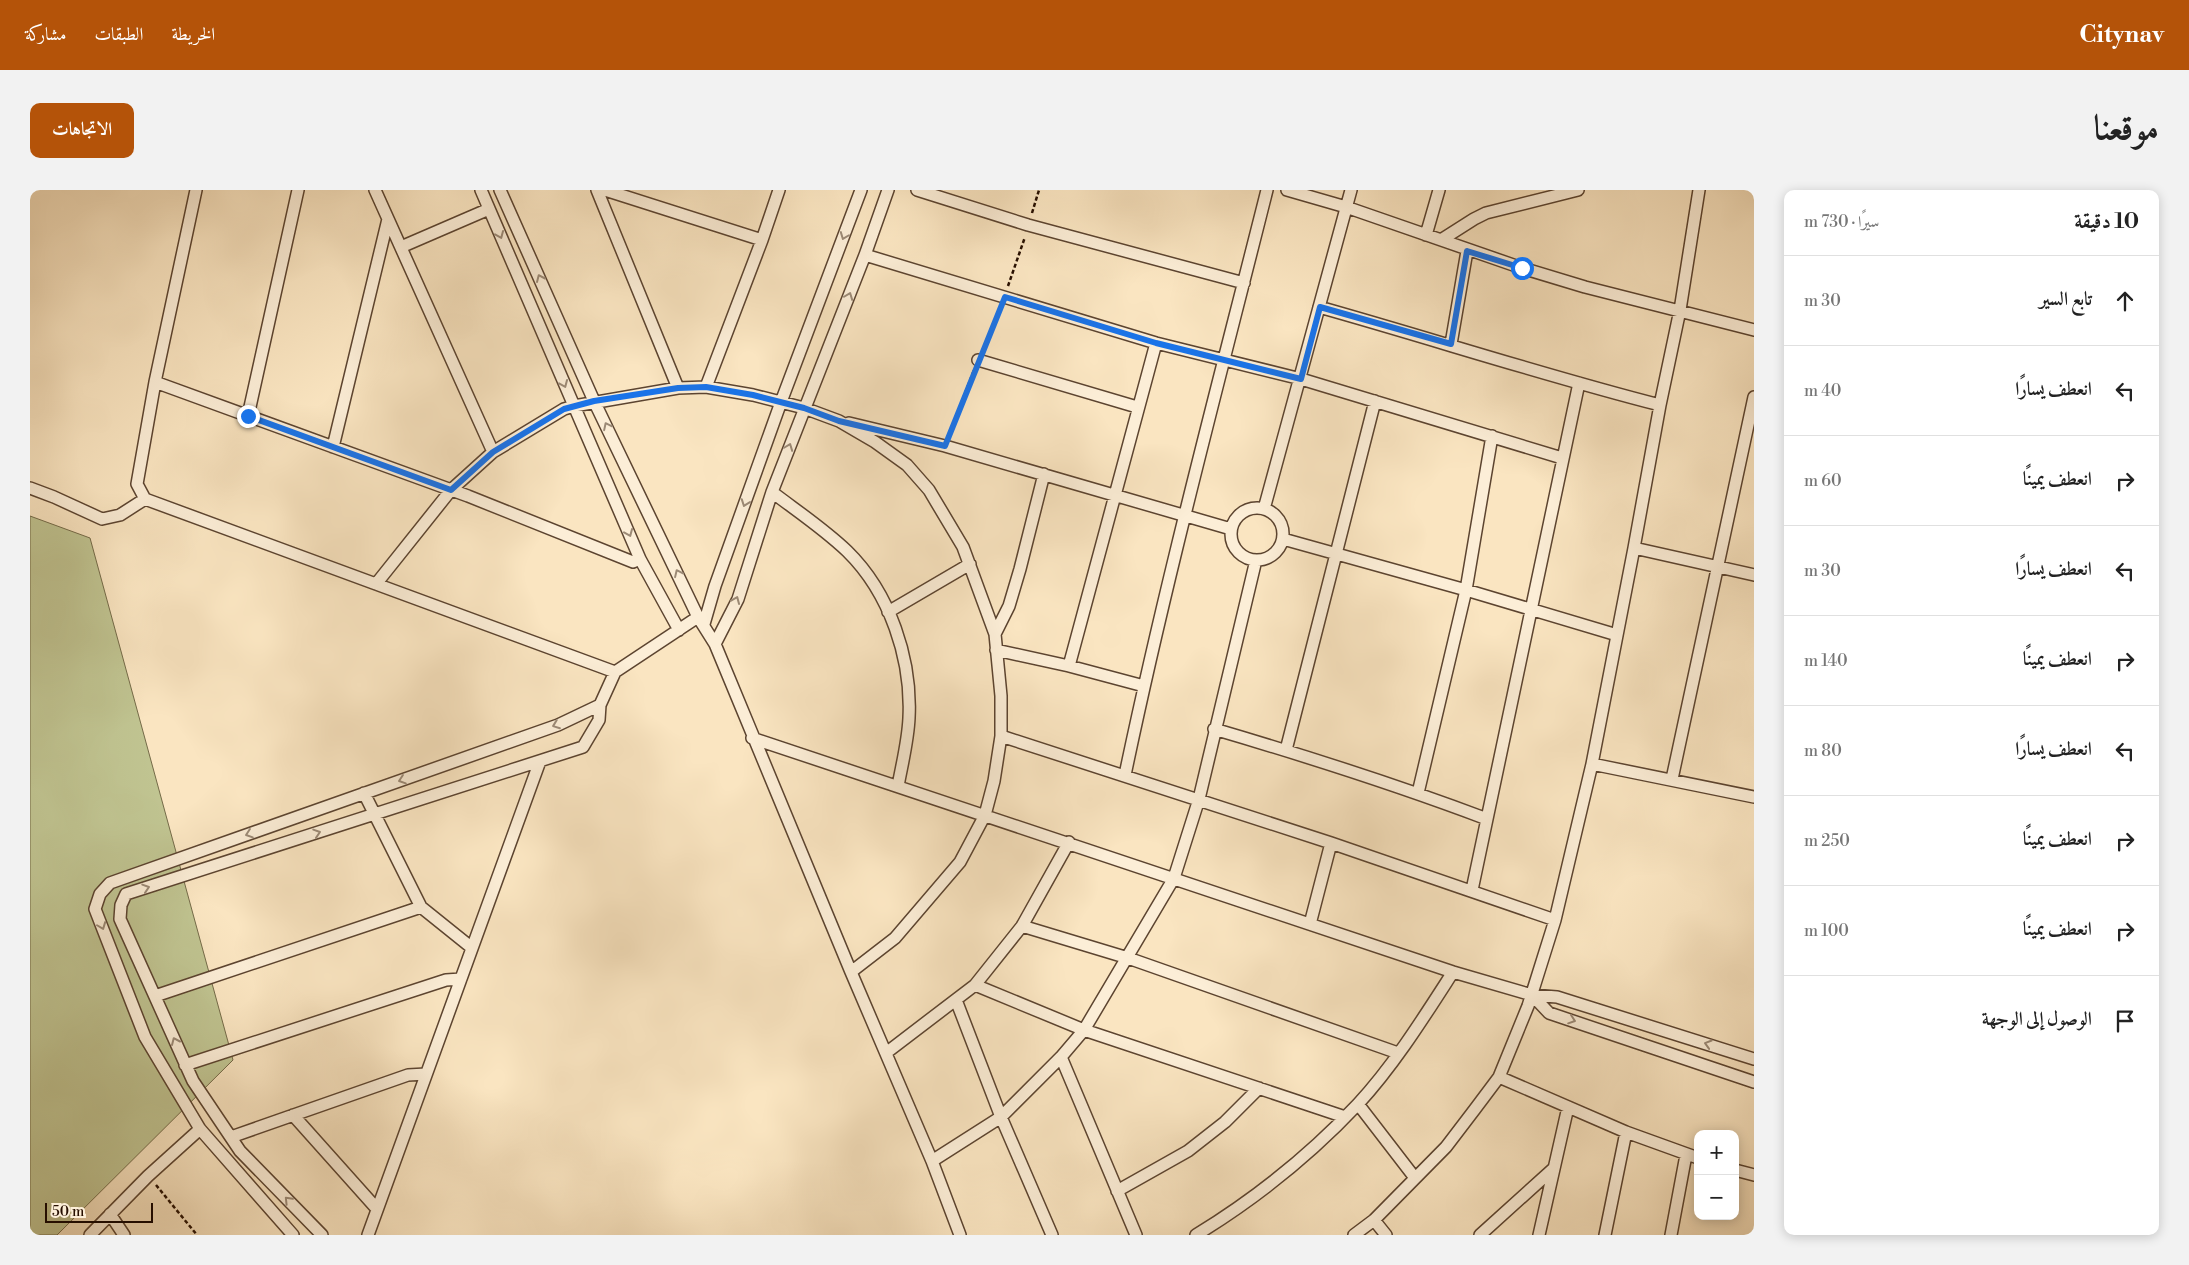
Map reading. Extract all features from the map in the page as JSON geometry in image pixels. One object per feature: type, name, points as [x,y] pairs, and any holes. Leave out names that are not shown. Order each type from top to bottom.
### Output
[{"type":"street","points":[[196,190],[155,382],[137,484],[145,499],[615,672]]},
{"type":"street","points":[[248,416],[298,190]]},
{"type":"street","points":[[375,190],[493,452]]},
{"type":"street","points":[[481,190],[640,559],[679,630]]},
{"type":"street","points":[[500,190],[594,401],[701,620],[715,644],[752,738],[932,1161],[960,1235]]},
{"type":"street","points":[[598,190],[678,388]]},
{"type":"street","points":[[605,190],[762,240]]},
{"type":"street","points":[[706,387],[779,190]]},
{"type":"street","points":[[322,1235],[240,1152],[193,1081],[120,919],[126,894],[583,747],[599,720],[600,705],[615,672],[679,630],[701,620],[861,190]]},
{"type":"street","points":[[715,644],[738,599],[772,492],[865,255],[888,190]]},
{"type":"street","points":[[917,190],[1028,225],[1244,283]]},
{"type":"street","points":[[1125,775],[1184,515],[1267,190]]},
{"type":"street","points":[[1287,190],[1441,240],[1467,251],[1585,287],[1754,330]]},
{"type":"street","points":[[1264,509],[1351,190]]},
{"type":"street","points":[[1426,235],[1439,190]]},
{"type":"street","points":[[1441,240],[1486,213],[1578,190]]},
{"type":"street","points":[[1354,1235],[1374,1220],[1446,1146],[1499,1077],[1532,995],[1555,920],[1592,764],[1660,405],[1680,310],[1699,190]]},
{"type":"street","points":[[401,248],[489,209]]},
{"type":"street","points":[[333,447],[388,219]]},
{"type":"street","points":[[1451,344],[1467,251]]},
{"type":"street","points":[[865,255],[1156,343],[1301,379],[1562,458]]},
{"type":"street","points":[[1320,307],[1660,405]]},
{"type":"street","points":[[1069,666],[1137,407],[1156,343]]},
{"type":"street","points":[[978,360],[1137,407]]},
{"type":"street","points":[[155,382],[451,490],[633,562],[640,559]]},
{"type":"street","points":[[1472,890],[1579,383]]},
{"type":"street","points":[[376,584],[451,490],[493,452],[564,409],[594,401],[678,388],[706,387],[781,402],[839,421],[945,446],[1231,529]]},
{"type":"street","points":[[1672,779],[1754,398]]},
{"type":"street","points":[[1286,750],[1375,401]]},
{"type":"street","points":[[839,421],[875,442],[907,465],[934,498],[963,548],[995,634],[1001,696],[1001,736],[994,781],[985,815],[960,862],[895,938],[851,972]]},
{"type":"street","points":[[1418,793],[1466,590],[1492,436]]},
{"type":"street","points":[[995,634],[1009,606],[1044,474]]},
{"type":"street","points":[[30,488],[54,497],[102,520],[120,515],[145,499]]},
{"type":"street","points":[[772,492],[847,552],[864,570],[888,612],[900,641],[907,681],[909,719],[898,786]]},
{"type":"street","points":[[1251,508],[1264,509],[1272,512],[1278,518],[1283,531],[1283,539],[1276,552],[1263,559],[1256,560],[1242,555],[1236,550],[1232,543],[1231,529],[1238,515],[1244,511],[1251,508]]},
{"type":"street","points":[[1283,539],[1335,552],[1617,635]]},
{"type":"street","points":[[1634,548],[1754,575]]},
{"type":"street","points":[[932,1161],[1001,1117],[1061,1057],[1084,1030],[1174,878],[1199,799],[1214,729],[1256,560]]},
{"type":"street","points":[[888,612],[970,564]]},
{"type":"street","points":[[996,650],[1069,666],[1144,686]]},
{"type":"street","points":[[293,1235],[200,1129],[145,1037],[95,909],[100,894],[110,883],[558,725],[600,705]]},
{"type":"street","points":[[1214,729],[1286,750],[1418,793],[1487,819]]},
{"type":"street","points":[[1001,736],[1199,799],[1472,890],[1555,920]]},
{"type":"street","points":[[752,738],[1069,842],[1453,972],[1532,995],[1557,997],[1754,1059]]},
{"type":"street","points":[[368,1235],[540,761]]},
{"type":"street","points":[[1592,764],[1754,797]]},
{"type":"street","points":[[364,793],[421,907],[472,948]]},
{"type":"street","points":[[886,1053],[975,985],[1022,926],[1069,842]]},
{"type":"street","points":[[1310,924],[1331,843]]},
{"type":"street","points":[[104,888],[124,899]]},
{"type":"street","points":[[155,996],[421,907]]},
{"type":"street","points":[[1022,926],[1128,958],[1398,1053]]},
{"type":"street","points":[[1196,1235],[1230,1214],[1268,1186],[1300,1160],[1358,1104],[1398,1053],[1453,972]]},
{"type":"street","points":[[186,1065],[446,980],[461,979]]},
{"type":"street","points":[[975,985],[1084,1030],[1344,1117]]},
{"type":"street","points":[[1532,995],[1549,1013],[1754,1082]]},
{"type":"street","points":[[956,1000],[1001,1117],[1052,1235]]},
{"type":"street","points":[[1719,1070],[1726,1050]]},
{"type":"street","points":[[1061,1057],[1136,1235]]},
{"type":"street","points":[[231,1137],[408,1075],[426,1074]]},
{"type":"street","points":[[1499,1077],[1626,1132],[1694,1157]]},
{"type":"street","points":[[1117,1191],[1188,1151],[1225,1122],[1259,1088]]},
{"type":"street","points":[[1358,1104],[1415,1178]]},
{"type":"street","points":[[1539,1235],[1568,1107]]},
{"type":"street","points":[[293,1116],[377,1209]]},
{"type":"street","points":[[90,1235],[148,1176],[200,1129]]},
{"type":"street","points":[[1605,1235],[1626,1132]]},
{"type":"street","points":[[1671,1235],[1686,1155]]},
{"type":"street","points":[[1480,1235],[1553,1169]]},
{"type":"street","points":[[1739,1171],[1754,1175]]},
{"type":"street","points":[[110,1214],[124,1235]]},
{"type":"street","points":[[1374,1220],[1386,1235]]},
{"type":"path","points":[[945,446],[978,360],[1005,297],[1039,190]]},
{"type":"path","points":[[148,1176],[197,1235]]},
{"type":"green space","points":[[30,516],[90,538],[233,1060],[57,1235],[30,1235]]},
{"type":"route","points":[[248,416],[451,490],[493,452],[564,409],[594,401],[678,388],[706,387],[753,395],[804,408],[839,421],[945,446],[978,360],[1005,297],[1156,343],[1301,379],[1320,307],[1451,344],[1467,251],[1522,268]]}]
